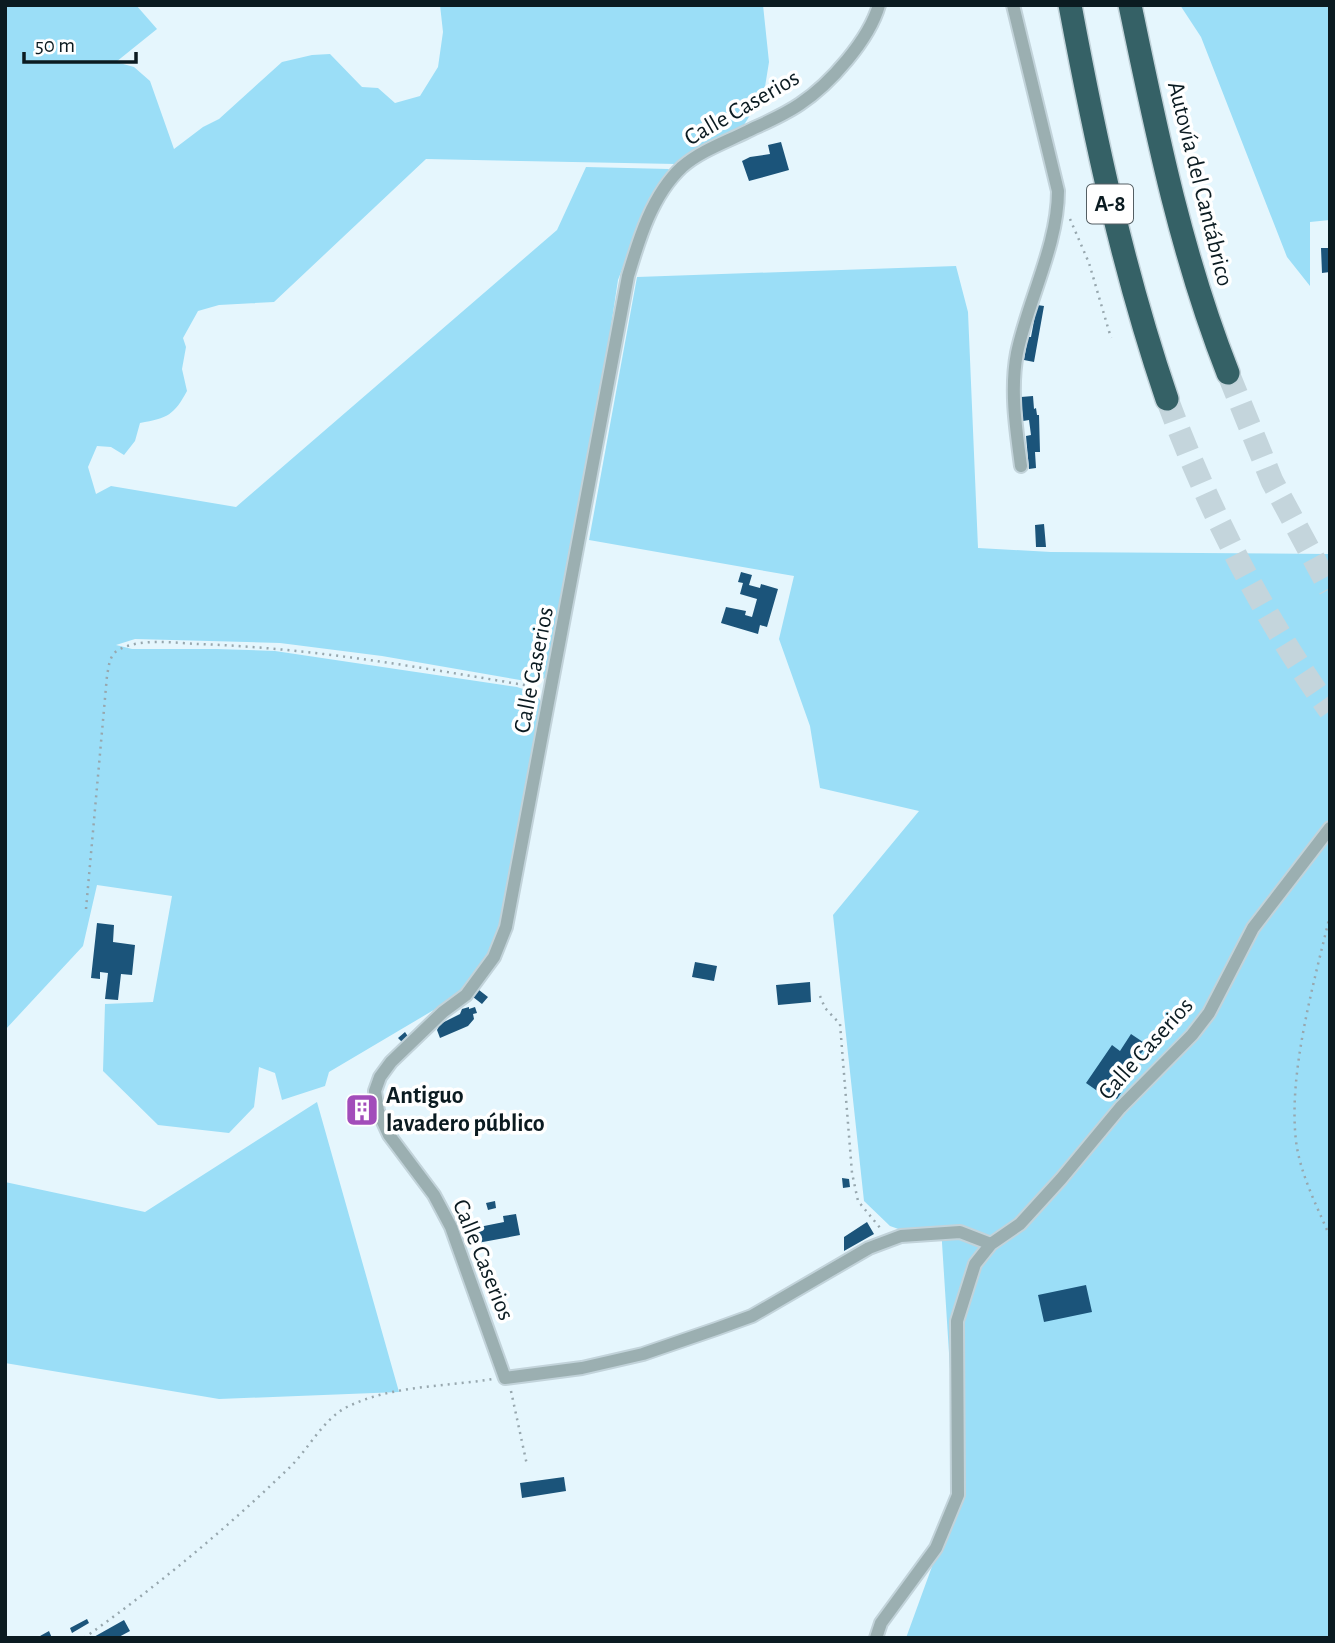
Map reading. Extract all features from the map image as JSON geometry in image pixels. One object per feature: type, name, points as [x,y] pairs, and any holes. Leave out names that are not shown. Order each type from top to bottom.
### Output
[{"type":"highway","name":"A-8","points":[[1070,5],[1107,191],[1135,300],[1167,399]]},
{"type":"highway","name":"Autovía del Cantábrico","points":[[1130,5],[1178,219],[1202,301],[1228,373]]},
{"type":"street","name":"Calle Caserios","points":[[505,1378],[451,1227],[434,1195],[389,1135],[378,1111],[375,1091],[380,1077],[391,1062],[443,1012],[466,995],[494,957],[506,926],[628,276],[639,237],[656,203],[673,176],[684,165],[800,104],[827,82],[861,40],[879,5]]},
{"type":"street","points":[[1013,5],[1055,173],[1058,201],[1053,233],[1016,356],[1013,392],[1021,466]]},
{"type":"street","name":"Calle Caserios","points":[[876,1638],[881,1623],[936,1548],[958,1495],[957,1321],[975,1264],[992,1244],[1020,1224],[1120,1108],[1192,1035],[1209,1013],[1253,928],[1330,828]]},
{"type":"street","points":[[505,1378],[582,1368],[643,1354],[716,1329],[752,1316],[869,1248],[901,1236],[960,1232],[992,1244]]},
{"type":"path","points":[[1058,201],[1082,244],[1111,338]]},
{"type":"path","points":[[86,909],[107,676],[110,659],[117,650],[130,645],[151,643],[260,646],[366,658],[552,690]]},
{"type":"path","points":[[1330,915],[1296,1078],[1295,1106],[1296,1143],[1306,1179],[1330,1237]]},
{"type":"path","points":[[820,996],[825,1008],[840,1024],[852,1173],[858,1201],[889,1241]]},
{"type":"path","points":[[1330,1292],[1330,1321]]},
{"type":"path","points":[[84,1638],[150,1589],[241,1512],[291,1466],[343,1409],[365,1398],[392,1392],[505,1378],[510,1387],[527,1465]]},
{"type":"shaded area","points":[[5,5],[136,5],[157,29],[116,62],[134,67],[150,81],[174,149],[203,127],[219,119],[282,62],[312,55],[330,54],[362,87],[378,88],[395,103],[420,96],[438,67],[443,32],[440,5],[763,5],[769,62],[764,93],[742,128],[676,164],[426,159],[274,302],[219,305],[198,311],[183,338],[186,347],[182,369],[187,391],[178,405],[164,417],[140,423],[135,441],[124,455],[111,447],[97,446],[88,467],[96,494],[111,486],[236,507],[557,230],[586,167],[669,169],[637,230],[618,280],[598,412],[548,677],[526,681],[382,656],[280,643],[135,639],[116,645],[132,649],[275,651],[517,687],[535,693],[542,703],[501,929],[473,979],[454,998],[329,1072],[325,1086],[282,1100],[275,1073],[259,1067],[254,1107],[229,1133],[158,1125],[103,1071],[105,1004],[153,1002],[172,896],[97,885],[83,946],[5,1030]]},
{"type":"shaded area","points":[[1180,5],[1330,5],[1330,220],[1310,222],[1310,286],[1287,257],[1201,37]]},
{"type":"shaded area","points":[[956,266],[968,312],[978,548],[1051,552],[1330,554],[1330,1638],[906,1638],[958,1495],[941,1227],[904,1231],[890,1226],[864,1201],[833,915],[919,811],[820,788],[810,726],[779,639],[794,576],[589,540],[637,277]]},
{"type":"shaded area","points":[[317,1102],[399,1392],[219,1399],[5,1363],[5,1182],[145,1212]]},
{"type":"building","points":[[781,142],[789,170],[749,181],[742,161],[770,154],[768,145]]},
{"type":"building","points":[[1321,248],[1330,248],[1330,272],[1322,273]]},
{"type":"building","points":[[1037,305],[1044,306],[1034,362],[1024,360]]},
{"type":"building","points":[[1033,396],[1034,409],[1036,408],[1039,415],[1040,452],[1035,452],[1036,468],[1029,469],[1026,436],[1031,435],[1029,420],[1023,421],[1021,397]]},
{"type":"building","points":[[1044,524],[1046,547],[1036,547],[1035,525]]},
{"type":"building","points":[[741,572],[752,575],[749,585],[760,588],[761,584],[778,589],[767,627],[760,625],[758,634],[721,623],[726,607],[746,611],[745,615],[752,617],[757,599],[740,594],[743,583],[738,582]]},
{"type":"building","points":[[97,923],[114,925],[113,942],[135,945],[132,975],[121,974],[118,1000],[105,999],[108,973],[100,972],[100,979],[91,978]]},
{"type":"building","points":[[695,962],[717,966],[714,981],[692,977]]},
{"type":"building","points":[[810,982],[811,1002],[778,1005],[776,985]]},
{"type":"building","points":[[479,990],[488,997],[482,1004],[473,997]]},
{"type":"building","points":[[469,1007],[475,1007],[477,1013],[473,1014],[474,1019],[468,1026],[440,1038],[437,1030],[440,1024]]},
{"type":"building","points":[[405,1032],[409,1038],[403,1043],[398,1038]]},
{"type":"building","points":[[1131,1034],[1146,1044],[1112,1087],[1121,1093],[1117,1099],[1108,1093],[1106,1097],[1086,1083],[1112,1045],[1120,1051]]},
{"type":"building","name":"Antiguo lavadero público","points":[[367,1103],[368,1115],[356,1116],[355,1104]]},
{"type":"building","points":[[842,1178],[849,1179],[850,1187],[843,1188]]},
{"type":"building","points":[[495,1201],[496,1208],[488,1210],[486,1203]]},
{"type":"building","points":[[516,1214],[520,1235],[472,1244],[469,1229],[504,1222],[503,1216]]},
{"type":"building","points":[[867,1222],[874,1234],[844,1251],[844,1237]]},
{"type":"building","points":[[1086,1285],[1092,1312],[1044,1322],[1038,1295]]},
{"type":"building","points":[[564,1477],[566,1491],[522,1498],[520,1483]]},
{"type":"building","points":[[87,1619],[89,1623],[72,1633],[70,1628]]},
{"type":"building","points":[[124,1620],[130,1631],[117,1638],[92,1638]]},
{"type":"building","points":[[49,1631],[52,1638],[41,1638],[40,1636]]},
{"type":"tunnel","points":[[1228,373],[1272,481],[1330,589]]},
{"type":"tunnel","points":[[1167,399],[1200,481],[1238,560],[1305,675],[1330,711]]},
{"type":"place","name":"Antiguo lavadero público","points":[[362,1110]]}]
